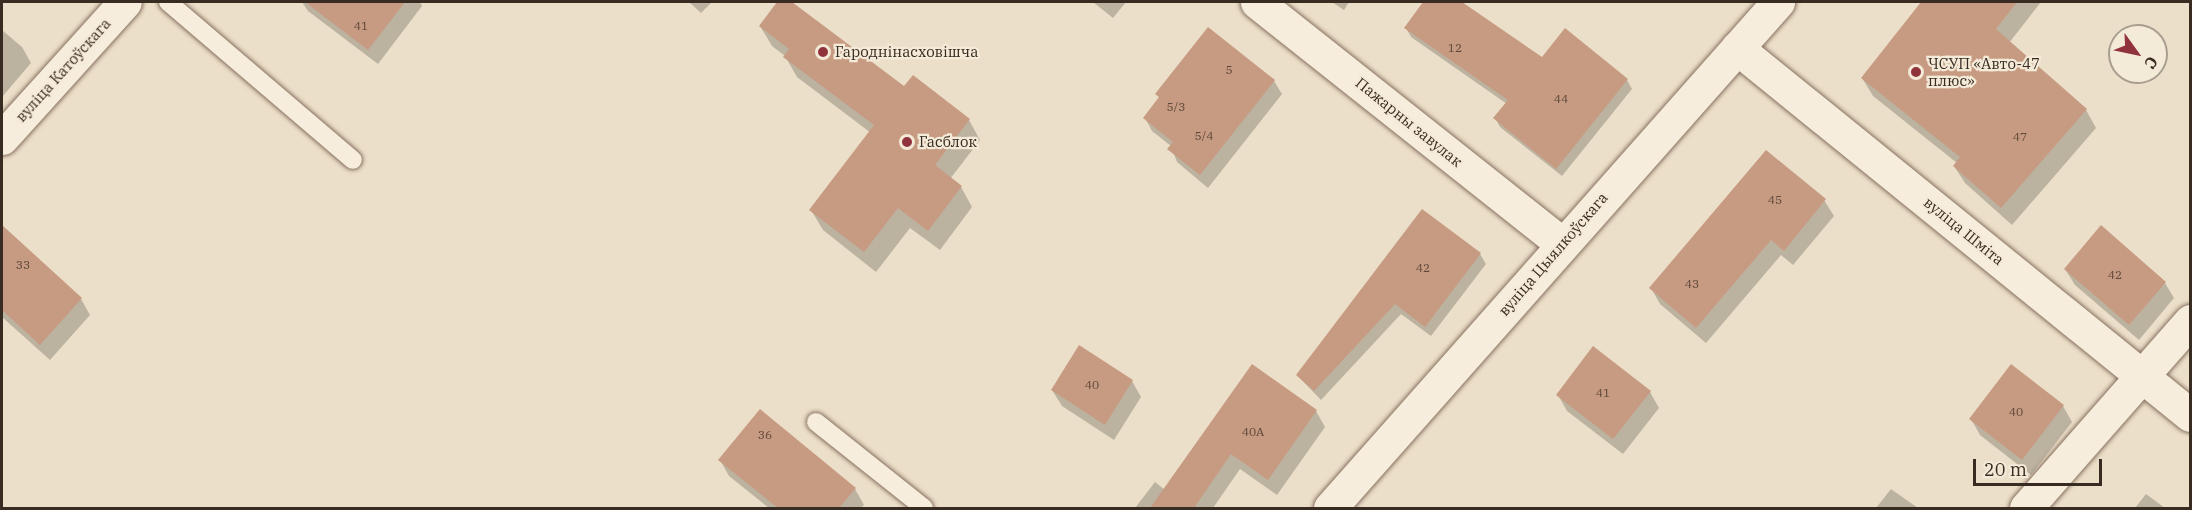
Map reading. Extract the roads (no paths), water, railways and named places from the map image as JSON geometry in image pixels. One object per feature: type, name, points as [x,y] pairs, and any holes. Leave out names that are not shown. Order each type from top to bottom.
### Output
[{"type":"street","name":"вуліца Катоўскага","points":[[2,138],[124,2]]},
{"type":"street","name":"Пажарны завулак","points":[[1257,2],[1561,243]]},
{"type":"street","name":"вуліца Цыялкоўскага","points":[[1330,508],[1561,243],[1778,2]]},
{"type":"street","name":"вуліца Шміта","points":[[1737,48],[2143,374],[2190,415]]},
{"type":"street","points":[[2026,508],[2190,321]]},
{"type":"lane","points":[[168,2],[353,160]]},
{"type":"lane","points":[[816,422],[924,508]]},
{"type":"place","name":"Гароднінасховішча","points":[[823,52]]},
{"type":"place","name":"ЧСУП «Авто-47 плюс»","points":[[1916,72]]},
{"type":"place","name":"Гасблок","points":[[907,142]]}]
